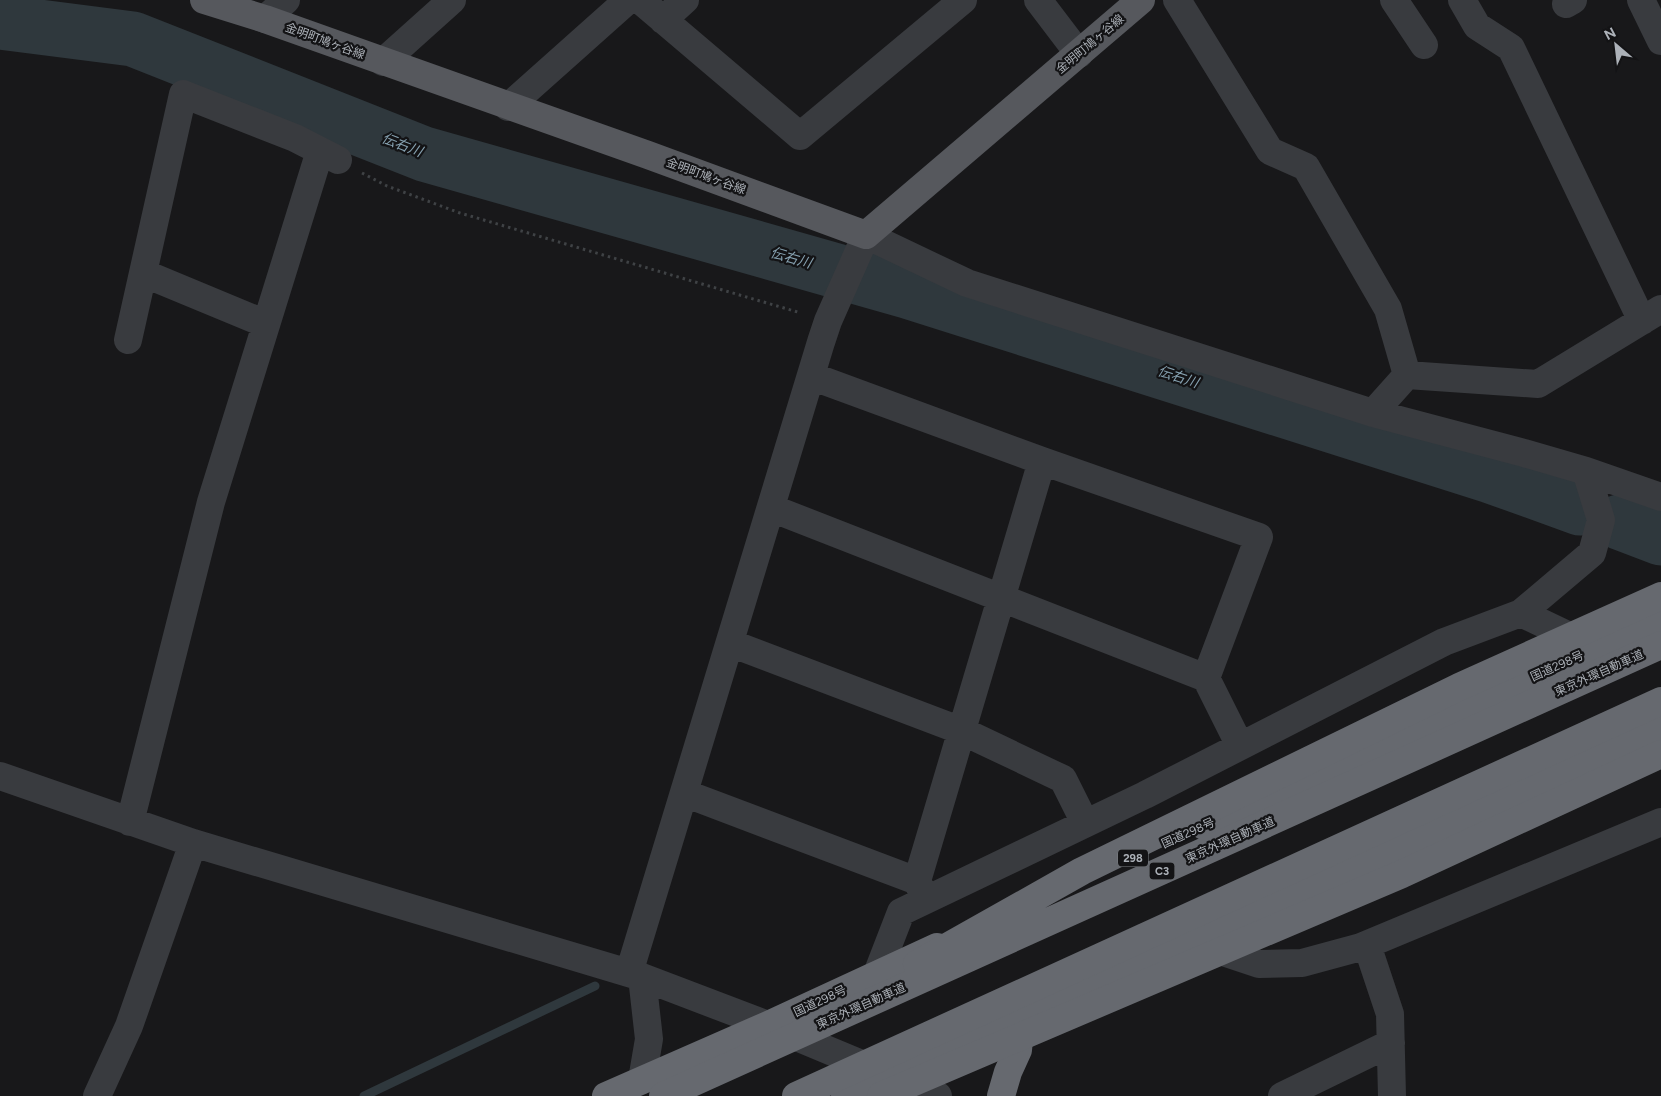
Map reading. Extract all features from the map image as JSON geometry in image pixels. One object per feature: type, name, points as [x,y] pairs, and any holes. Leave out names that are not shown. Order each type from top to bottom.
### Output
[{"type":"highway","points":[[754,1054],[1082,872],[1459,687],[1661,596]]},
{"type":"highway","name":"国道298号","points":[[606,1096],[652,1088],[768,1025],[877,974],[1661,618]]},
{"type":"highway","name":"東京外環自動車道","points":[[652,1088],[754,1054],[1661,644]]},
{"type":"highway","points":[[796,1096],[1661,701]]},
{"type":"highway","points":[[885,1086],[1021,1017],[1661,728]]},
{"type":"highway","points":[[845,1096],[885,1086],[1402,874],[1661,754]]},
{"type":"highway","points":[[1000,1096],[1018,1050],[1021,1017]]},
{"type":"main road","name":"金明町鳩ヶ谷線","points":[[204,0],[265,19],[508,107],[657,158],[866,235],[1141,0]]},
{"type":"street","points":[[265,19],[286,0]]},
{"type":"street","points":[[383,62],[452,0]]},
{"type":"street","points":[[508,107],[628,0]]},
{"type":"street","points":[[640,0],[800,136],[963,0]]},
{"type":"street","points":[[663,20],[685,0]]},
{"type":"street","points":[[1038,0],[1079,54]]},
{"type":"street","points":[[1177,0],[1270,151],[1306,167],[1388,309],[1407,375]]},
{"type":"street","points":[[1394,0],[1424,45]]},
{"type":"street","points":[[1407,375],[1538,384],[1652,315],[1511,48],[1477,26],[1462,0]]},
{"type":"street","points":[[1641,0],[1661,41]]},
{"type":"street","points":[[128,340],[182,94],[295,138],[329,156],[266,324],[211,502],[130,822]]},
{"type":"street","points":[[652,1088],[650,1040],[635,975],[684,793],[811,376],[829,320],[866,235],[967,283],[1373,413],[1586,471],[1661,497]]},
{"type":"street","points":[[143,273],[266,324]]},
{"type":"street","points":[[1373,413],[1407,375]]},
{"type":"street","points":[[811,376],[1260,537],[1206,678]]},
{"type":"street","points":[[922,891],[962,731],[1042,460]]},
{"type":"street","points":[[877,974],[901,912],[922,891],[1085,824],[1444,642],[1521,613],[1592,553],[1601,520],[1586,471]]},
{"type":"street","points":[[771,508],[1206,678],[1240,746]]},
{"type":"street","points":[[1521,613],[1595,648]]},
{"type":"street","points":[[730,643],[962,731],[1063,779],[1085,824]]},
{"type":"street","points":[[0,776],[193,843],[635,975],[768,1025],[885,1086],[938,1096]]},
{"type":"street","points":[[684,793],[922,891]]},
{"type":"street","points":[[1188,940],[1260,964],[1302,964],[1367,945],[1661,822]]},
{"type":"street","points":[[97,1096],[129,1026],[193,843]]},
{"type":"street","points":[[1367,945],[1390,1014],[1392,1096]]},
{"type":"street","points":[[1282,1096],[1392,1043]]},
{"type":"path","points":[[329,156],[387,186],[460,213],[829,320]]},
{"type":"waterway","name":"伝右川","points":[[0,22],[133,39],[424,154],[907,291],[1491,476],[1580,508]]},
{"type":"waterway","name":"伝右川","points":[[1619,522],[1661,538]]},
{"type":"waterway","points":[[364,1096],[595,986]]}]
